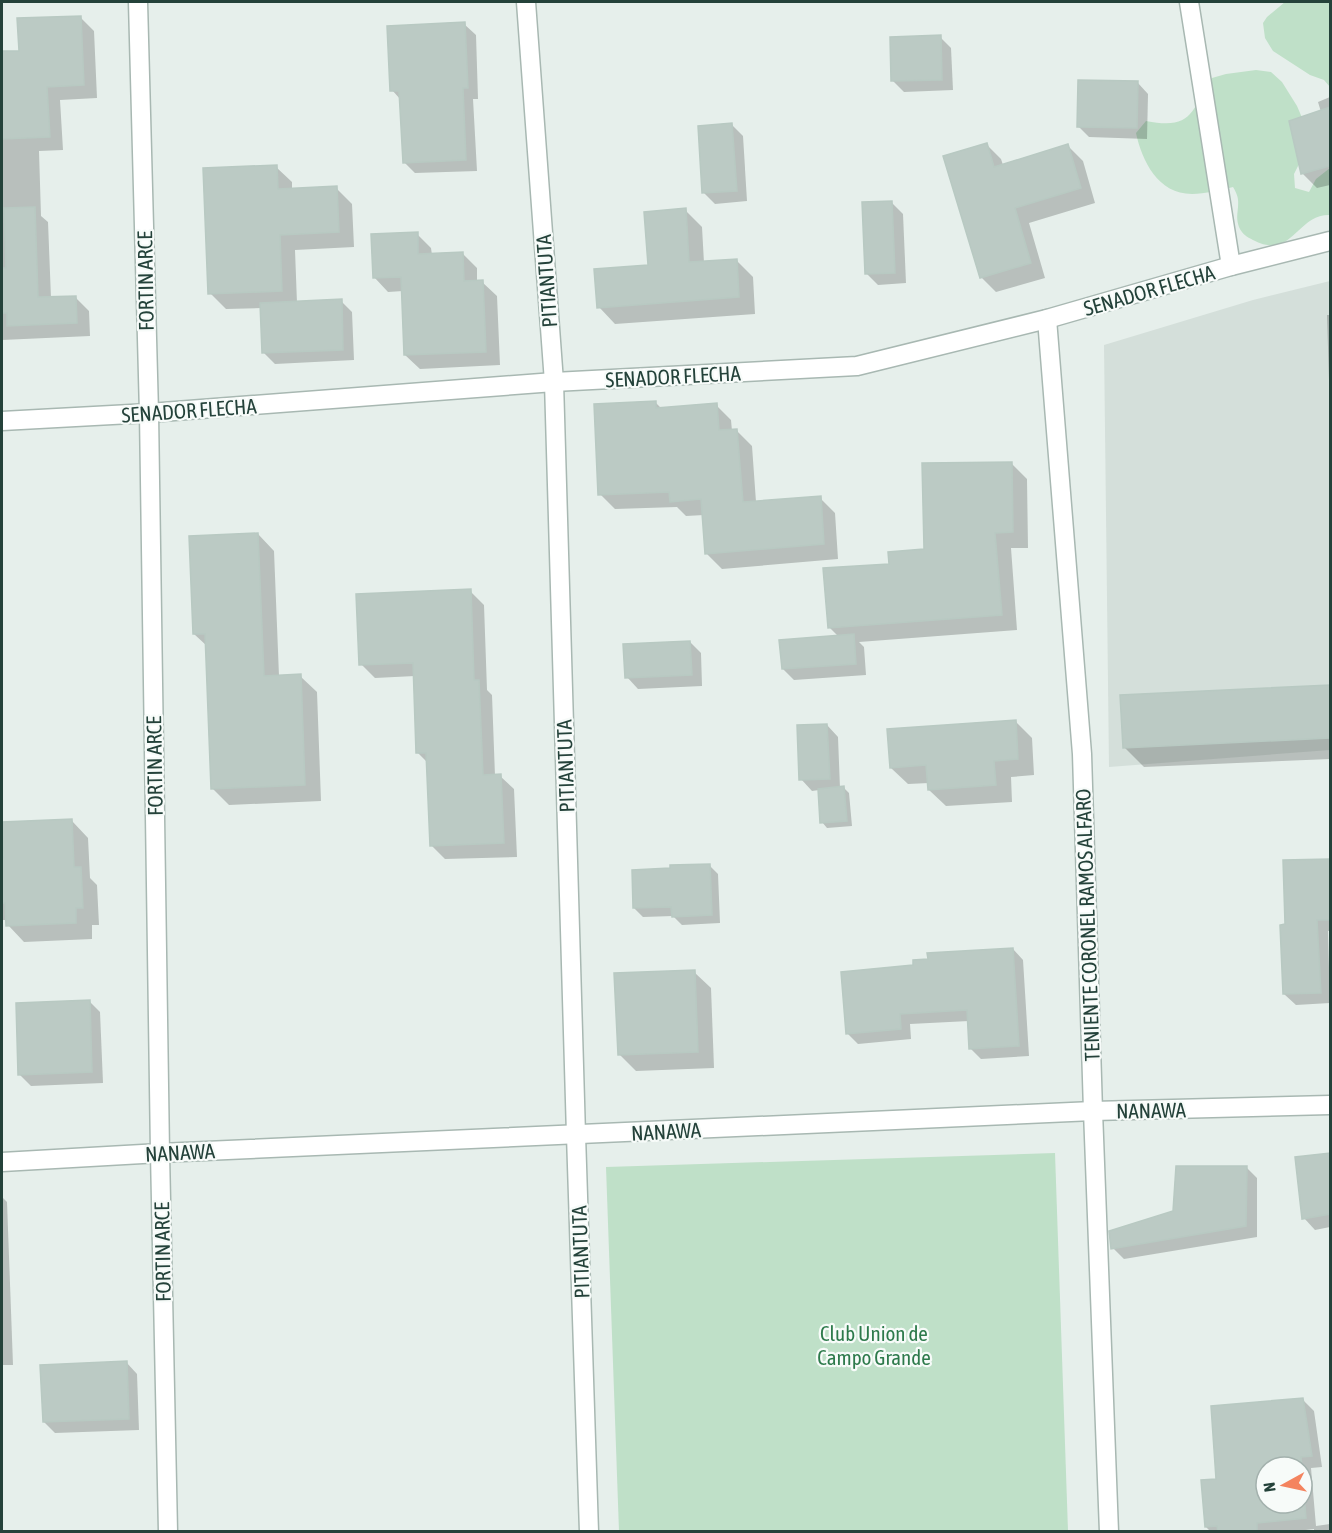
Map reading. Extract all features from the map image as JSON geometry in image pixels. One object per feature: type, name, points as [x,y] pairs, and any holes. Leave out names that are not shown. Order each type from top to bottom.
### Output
[{"type":"street","name":"FORTIN ARCE","points":[[138,2],[149,413],[168,1532]]},
{"type":"street","name":"PITIANTUTA","points":[[526,2],[554,382],[589,1532]]},
{"type":"street","points":[[1189,2],[1231,266]]},
{"type":"street","name":"SENADOR FLECHA","points":[[2,421],[149,413],[554,382],[857,366],[1047,319],[1231,266],[1330,241]]},
{"type":"street","name":"TENIENTE CORONEL RAMOS ALFARO","points":[[1047,319],[1082,754],[1109,1532]]},
{"type":"street","name":"NANAWA","points":[[2,1162],[1093,1111],[1330,1106]]},
{"type":"shaded area","points":[[1330,281],[1330,750],[1109,767],[1104,345],[1253,300]]},
{"type":"green space","points":[[1285,2],[1330,2],[1330,87],[1324,80],[1310,75],[1273,51],[1265,38],[1263,23]]},
{"type":"green space","points":[[1256,70],[1271,72],[1282,82],[1303,120],[1300,162],[1294,174],[1295,188],[1309,192],[1316,179],[1330,168],[1330,215],[1309,221],[1286,241],[1277,245],[1266,245],[1242,232],[1237,220],[1238,198],[1233,187],[1192,194],[1180,193],[1161,182],[1147,165],[1136,133],[1146,121],[1173,123],[1188,116],[1212,78]]},
{"type":"green space","name":"Club Union de Campo Grande","points":[[1055,1153],[1068,1531],[619,1531],[606,1167]]},
{"type":"building","points":[[81,16],[84,85],[47,87],[50,137],[2,139],[2,51],[19,51],[17,18]]},
{"type":"building","points":[[465,22],[468,88],[463,88],[466,160],[403,163],[399,91],[390,91],[387,26]]},
{"type":"building","points":[[941,35],[942,80],[891,81],[890,37]]},
{"type":"building","points":[[1078,80],[1138,81],[1137,128],[1077,127]]},
{"type":"building","points":[[1330,107],[1330,166],[1301,174],[1289,121]]},
{"type":"building","points":[[732,123],[737,191],[702,193],[698,126]]},
{"type":"building","points":[[987,143],[994,167],[1068,144],[1081,188],[1015,208],[1031,263],[980,278],[943,156]]},
{"type":"building","points":[[277,165],[278,189],[337,186],[339,232],[280,235],[282,291],[208,294],[203,168]]},
{"type":"building","points":[[892,201],[895,273],[865,274],[862,202]]},
{"type":"building","points":[[35,207],[38,297],[76,296],[77,323],[7,326],[7,313],[2,313],[2,268],[6,268],[4,208]]},
{"type":"building","points":[[686,208],[689,262],[737,259],[739,297],[597,308],[594,269],[648,265],[644,212]]},
{"type":"building","points":[[418,232],[418,254],[463,252],[464,281],[483,280],[486,352],[404,355],[401,277],[373,278],[371,234]]},
{"type":"building","points":[[342,299],[343,350],[262,353],[260,303]]},
{"type":"building","points":[[656,401],[656,408],[717,403],[719,430],[737,429],[743,502],[821,496],[824,544],[705,554],[701,499],[670,502],[669,492],[598,495],[594,404]]},
{"type":"building","points":[[1012,462],[1013,532],[995,533],[1002,615],[828,628],[823,568],[889,564],[888,552],[924,549],[922,463]]},
{"type":"building","points":[[258,533],[264,676],[301,674],[305,785],[211,789],[205,634],[193,634],[189,536]]},
{"type":"building","points":[[471,589],[474,680],[479,680],[483,775],[501,774],[504,843],[430,846],[426,753],[416,753],[413,663],[359,665],[356,594]]},
{"type":"building","points":[[854,634],[856,664],[782,669],[779,640]]},
{"type":"building","points":[[690,641],[692,675],[625,678],[623,644]]},
{"type":"building","points":[[1330,685],[1330,738],[1123,748],[1120,695]]},
{"type":"building","points":[[1016,720],[1018,759],[994,761],[996,785],[928,790],[926,765],[890,768],[887,729]]},
{"type":"building","points":[[827,724],[830,779],[799,780],[797,725]]},
{"type":"building","points":[[844,786],[847,821],[820,823],[818,789]]},
{"type":"building","points":[[72,819],[74,867],[81,867],[83,908],[76,908],[76,923],[6,926],[5,903],[2,903],[2,822]]},
{"type":"building","points":[[1330,859],[1330,920],[1317,920],[1321,993],[1283,994],[1280,925],[1285,924],[1283,860]]},
{"type":"building","points":[[710,864],[712,915],[672,917],[671,907],[633,908],[632,870],[670,868],[670,865]]},
{"type":"building","points":[[1013,948],[1019,1046],[969,1049],[967,1010],[900,1014],[901,1029],[846,1034],[841,972],[913,965],[913,960],[928,959],[927,953]]},
{"type":"building","points":[[695,970],[698,1052],[618,1055],[614,973]]},
{"type":"building","points":[[90,1000],[92,1072],[18,1075],[16,1003]]},
{"type":"building","points":[[1330,1153],[1330,1214],[1302,1219],[1295,1157]]},
{"type":"building","points":[[1176,1166],[1247,1166],[1246,1226],[1111,1249],[1109,1231],[1173,1211]]},
{"type":"building","points":[[127,1361],[129,1419],[43,1422],[40,1365]]},
{"type":"building","points":[[1303,1398],[1312,1455],[1254,1455],[1254,1515],[1306,1515],[1306,1518],[1257,1523],[1257,1532],[1218,1532],[1217,1526],[1205,1527],[1201,1480],[1216,1479],[1211,1406]]}]
